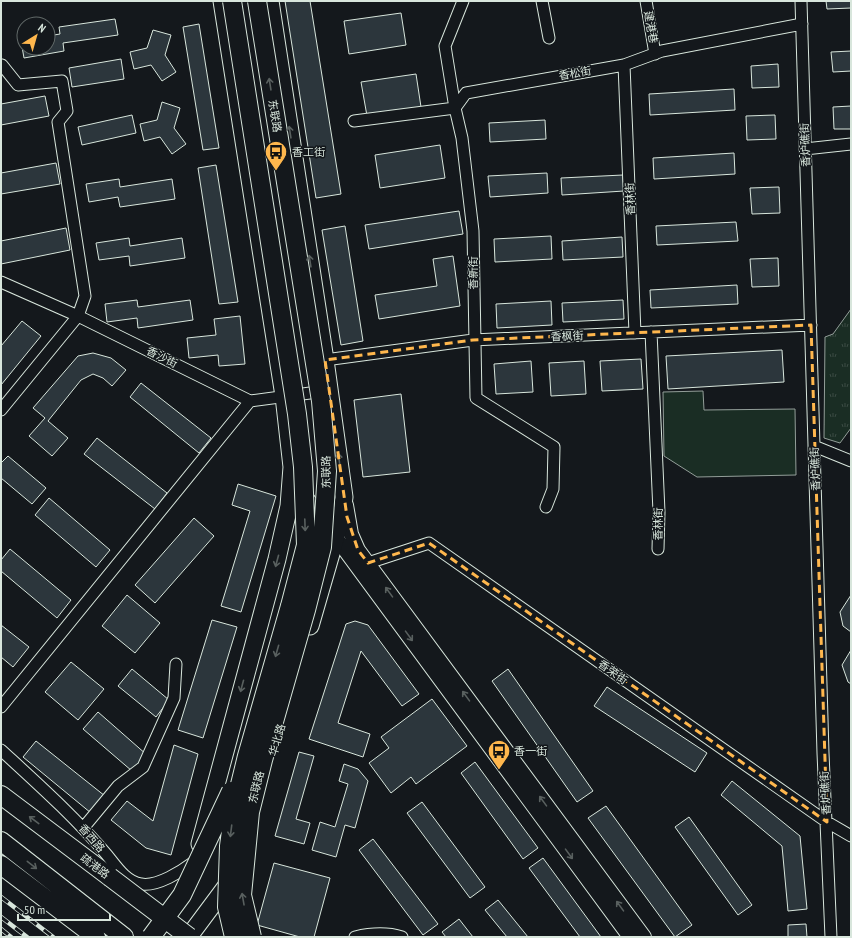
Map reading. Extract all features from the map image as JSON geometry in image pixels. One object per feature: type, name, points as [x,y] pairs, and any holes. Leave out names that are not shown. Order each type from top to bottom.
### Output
[{"type":"highway","name":"东联路","points":[[232,1],[297,414],[303,467],[306,545],[247,756],[234,809],[230,846],[227,907],[234,937]]},
{"type":"highway","name":"东联路","points":[[252,937],[242,895],[250,812],[322,547],[327,471],[320,401],[257,1]]},
{"type":"highway","points":[[151,937],[182,895],[247,756]]},
{"type":"highway","name":"疏港路","points":[[1,795],[110,877],[195,935]]},
{"type":"highway","points":[[1,841],[124,937]]},
{"type":"highway","points":[[1,865],[96,937]]},
{"type":"main road","points":[[165,905],[194,862],[202,840],[277,559],[289,506],[292,467],[284,396],[222,1]]},
{"type":"main road","name":"华北路","points":[[195,935],[233,878],[251,836],[336,537],[344,497],[330,390],[270,1]]},
{"type":"street","name":"香新街","points":[[463,1],[445,46],[455,108],[462,138],[473,231],[473,340],[476,398],[554,447],[553,489],[546,507]]},
{"type":"street","points":[[542,1],[549,38]]},
{"type":"street","name":"建港巷","points":[[646,1],[655,54]]},
{"type":"street","name":"香炉礁街","points":[[801,1],[810,325],[831,937]]},
{"type":"street","name":"香松街","points":[[455,108],[466,92],[624,65],[655,54],[802,24]]},
{"type":"street","points":[[1,410],[78,316],[85,296],[58,122],[67,111],[62,81],[18,85],[2,65]]},
{"type":"street","name":"香林街","points":[[624,65],[635,333]]},
{"type":"street","points":[[354,121],[455,108]]},
{"type":"street","points":[[806,149],[851,144]]},
{"type":"street","name":"香沙街","points":[[1,282],[78,316],[250,401]]},
{"type":"street","name":"香枫街","points":[[325,360],[473,340],[810,325]]},
{"type":"street","name":"香林街","points":[[651,332],[659,512],[658,549]]},
{"type":"street","points":[[1,707],[250,401],[330,390]]},
{"type":"street","points":[[814,446],[851,461]]},
{"type":"street","points":[[292,467],[298,487],[630,937]]},
{"type":"street","points":[[344,497],[351,534],[358,550],[644,937]]},
{"type":"street","name":"香荣街","points":[[368,564],[429,543],[827,822],[851,836]]},
{"type":"street","points":[[84,827],[118,786],[143,767],[174,698],[176,664]]},
{"type":"street","name":"香西路","points":[[1,750],[84,827],[124,875],[141,884],[155,882],[168,877],[194,862]]},
{"type":"street","points":[[355,937],[370,933],[390,934],[402,937]]},
{"type":"highlighted area","points":[[811,325],[827,822],[429,543],[368,563],[358,550],[347,517],[325,360],[473,340]]},
{"type":"green space","points":[[851,309],[851,428],[840,443],[824,438],[825,337],[833,334]]},
{"type":"green space","points":[[703,391],[704,410],[795,409],[796,475],[697,477],[664,456],[663,392]]},
{"type":"building","points":[[285,1],[310,1],[341,194],[316,198]]},
{"type":"building","points":[[826,1],[851,1],[851,8],[827,9]]},
{"type":"building","points":[[401,13],[406,45],[349,54],[344,21]]},
{"type":"building","points":[[115,19],[118,35],[63,43],[64,51],[56,52],[56,35],[60,34],[59,27]]},
{"type":"building","points":[[199,24],[219,148],[203,150],[183,27]]},
{"type":"building","points":[[153,30],[171,35],[165,55],[176,72],[162,81],[151,65],[134,69],[130,52],[147,48]]},
{"type":"building","points":[[851,51],[851,71],[833,72],[831,52]]},
{"type":"building","points":[[24,56],[35,56],[24,58]]},
{"type":"building","points":[[121,59],[124,79],[72,87],[69,68]]},
{"type":"building","points":[[778,64],[779,87],[752,88],[751,66]]},
{"type":"building","points":[[416,74],[421,107],[367,116],[361,82]]},
{"type":"building","points":[[734,89],[735,110],[650,115],[649,94]]},
{"type":"building","points":[[45,96],[49,116],[1,125],[1,104]]},
{"type":"building","points":[[162,102],[180,108],[174,128],[186,144],[172,154],[160,137],[144,141],[140,124],[157,120]]},
{"type":"building","points":[[851,106],[851,129],[834,129],[833,107]]},
{"type":"building","points":[[132,115],[136,133],[82,145],[78,127]]},
{"type":"building","points":[[775,115],[776,139],[747,140],[746,116]]},
{"type":"building","points":[[545,120],[546,139],[490,142],[489,123]]},
{"type":"building","points":[[440,145],[445,178],[380,188],[375,155]]},
{"type":"building","points":[[734,153],[735,174],[654,179],[653,158]]},
{"type":"building","points":[[56,163],[60,184],[1,194],[1,173]]},
{"type":"building","points":[[216,165],[238,302],[219,304],[198,168]]},
{"type":"building","points":[[547,173],[548,193],[490,197],[488,176]]},
{"type":"building","points":[[623,175],[624,191],[562,195],[561,178]]},
{"type":"building","points":[[119,179],[120,187],[172,179],[175,199],[120,207],[118,197],[89,202],[86,184]]},
{"type":"building","points":[[779,187],[780,213],[752,214],[750,188]]},
{"type":"building","points":[[459,211],[463,234],[369,249],[365,225]]},
{"type":"building","points":[[736,222],[738,241],[657,245],[656,226]]},
{"type":"building","points":[[345,226],[363,341],[341,345],[322,230]]},
{"type":"building","points":[[66,228],[70,250],[1,264],[1,241]]},
{"type":"building","points":[[551,236],[552,259],[495,262],[494,239]]},
{"type":"building","points":[[622,237],[623,257],[563,260],[562,241]]},
{"type":"building","points":[[129,238],[130,246],[182,238],[185,258],[130,266],[129,256],[99,260],[96,243]]},
{"type":"building","points":[[453,256],[460,306],[379,319],[375,295],[437,286],[433,259]]},
{"type":"building","points":[[778,258],[779,286],[752,287],[750,259]]},
{"type":"building","points":[[737,285],[738,304],[651,308],[650,290]]},
{"type":"building","points":[[137,300],[138,307],[190,300],[193,320],[138,328],[137,318],[107,322],[105,304]]},
{"type":"building","points":[[623,300],[624,319],[563,322],[562,303]]},
{"type":"building","points":[[551,301],[552,325],[497,328],[496,304]]},
{"type":"building","points":[[240,316],[245,364],[219,366],[218,355],[189,358],[187,338],[216,335],[214,319]]},
{"type":"building","points":[[22,321],[41,336],[1,385],[1,346]]},
{"type":"building","points":[[782,350],[784,382],[668,389],[666,356]]},
{"type":"building","points":[[93,353],[111,358],[126,370],[112,386],[103,378],[93,374],[81,380],[48,421],[68,438],[52,456],[29,436],[45,418],[33,408],[78,356]]},
{"type":"building","points":[[641,359],[643,389],[602,391],[600,361]]},
{"type":"building","points":[[531,361],[533,392],[496,394],[494,364]]},
{"type":"building","points":[[584,361],[586,394],[551,396],[549,363]]},
{"type":"building","points":[[141,383],[211,438],[199,453],[130,397]]},
{"type":"building","points":[[401,394],[410,472],[363,477],[354,400]]},
{"type":"building","points":[[97,438],[167,493],[155,509],[84,454]]},
{"type":"building","points":[[8,456],[46,488],[32,504],[1,478],[1,463]]},
{"type":"building","points":[[238,484],[276,496],[241,612],[221,606],[250,511],[232,505]]},
{"type":"building","points":[[49,498],[110,550],[96,567],[35,515]]},
{"type":"building","points":[[194,518],[214,536],[155,603],[135,585]]},
{"type":"building","points":[[10,549],[71,600],[57,618],[1,571],[1,560]]},
{"type":"building","points":[[127,595],[160,623],[135,653],[102,626]]},
{"type":"building","points":[[851,595],[851,632],[843,626],[840,612]]},
{"type":"building","points":[[212,620],[237,627],[203,738],[178,730]]},
{"type":"building","points":[[355,621],[368,625],[419,694],[402,706],[361,651],[338,723],[370,734],[363,757],[309,739],[346,624]]},
{"type":"building","points":[[1,625],[29,647],[13,667],[1,657]]},
{"type":"building","points":[[851,650],[851,684],[848,682],[842,665]]},
{"type":"building","points":[[71,662],[104,689],[78,720],[45,692]]},
{"type":"building","points":[[132,669],[169,700],[156,717],[118,686]]},
{"type":"building","points":[[508,669],[593,791],[577,802],[492,681]]},
{"type":"building","points":[[607,687],[707,753],[695,772],[594,706]]},
{"type":"building","points":[[432,699],[467,746],[416,784],[411,777],[391,793],[369,763],[389,748],[381,737]]},
{"type":"building","points":[[98,712],[147,755],[132,771],[83,729]]},
{"type":"building","points":[[36,741],[105,796],[91,813],[23,757]]},
{"type":"building","points":[[174,745],[198,754],[171,855],[146,848],[111,820],[127,801],[153,821]]},
{"type":"building","points":[[299,752],[314,756],[296,819],[310,823],[304,844],[275,836]]},
{"type":"building","points":[[475,762],[538,848],[523,859],[461,773]]},
{"type":"building","points":[[344,764],[358,769],[368,781],[355,828],[345,825],[336,857],[312,850],[320,822],[335,827],[348,784],[339,781]]},
{"type":"building","points":[[732,781],[800,836],[807,909],[788,911],[782,846],[721,795]]},
{"type":"building","points":[[422,802],[485,887],[470,898],[407,813]]},
{"type":"building","points":[[606,806],[692,925],[675,937],[588,818]]},
{"type":"building","points":[[689,817],[752,905],[738,915],[675,827]]},
{"type":"building","points":[[373,839],[438,924],[423,935],[359,850]]},
{"type":"building","points":[[543,858],[601,937],[580,937],[529,868]]},
{"type":"building","points":[[274,863],[330,878],[314,937],[300,937],[257,925]]},
{"type":"building","points":[[498,900],[528,937],[507,937],[485,910]]},
{"type":"building","points":[[459,919],[473,937],[446,937],[442,932]]},
{"type":"building","points":[[806,924],[807,937],[788,937],[788,925]]},
{"type":"railway","points":[[1,897],[53,937]]},
{"type":"railway","points":[[1,917],[27,937]]},
{"type":"railway","points":[[1,929],[11,937]]},
{"type":"place","name":"香工街","points":[[276,172]]},
{"type":"place","name":"香一街","points":[[499,770]]}]
